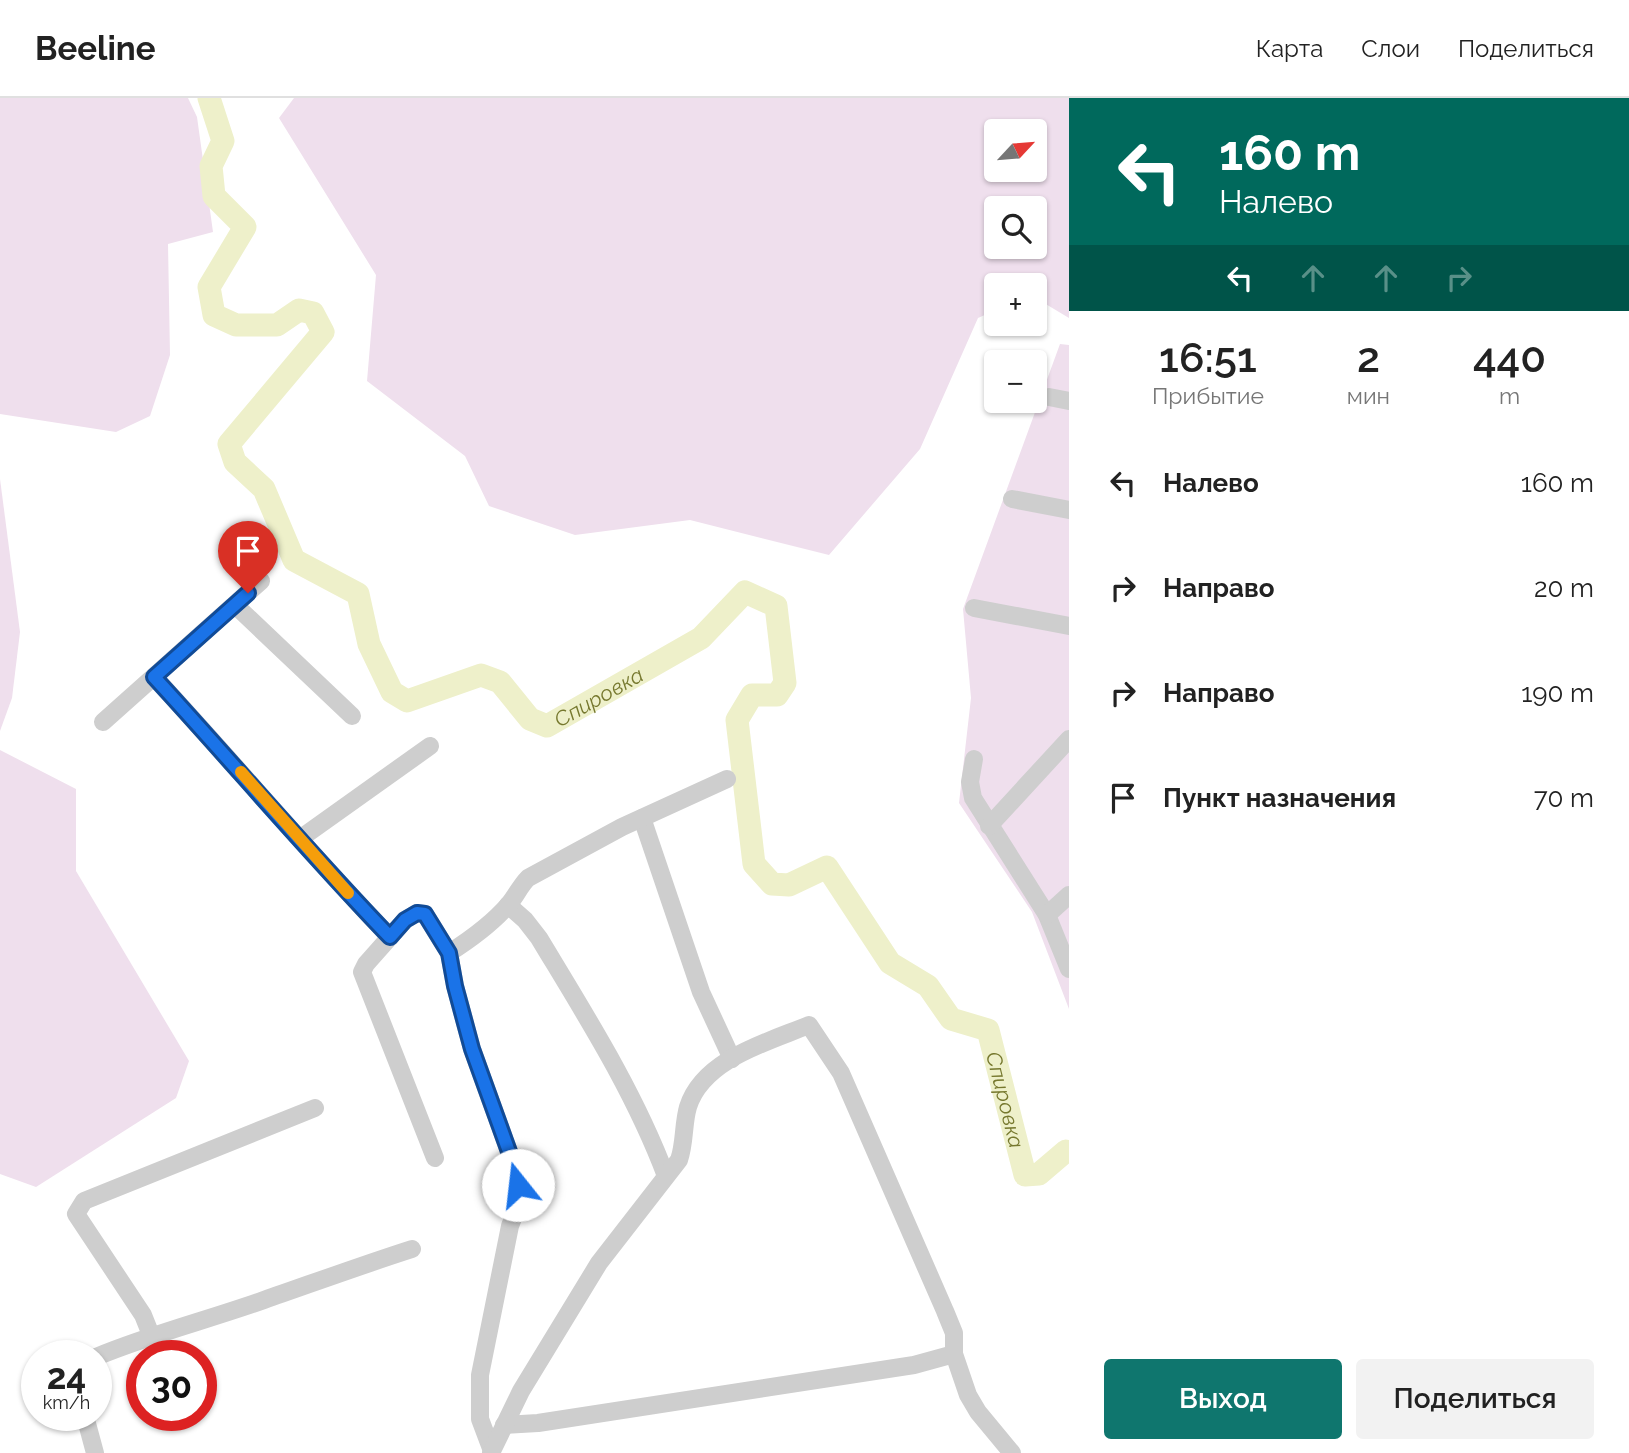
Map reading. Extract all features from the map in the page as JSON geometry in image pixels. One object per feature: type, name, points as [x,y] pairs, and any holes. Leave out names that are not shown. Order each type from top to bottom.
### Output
[{"type":"street","points":[[1049,397],[1069,401]]},
{"type":"street","points":[[1012,499],[1069,510]]},
{"type":"street","points":[[103,722],[261,581]]},
{"type":"street","points":[[235,605],[352,716]]},
{"type":"street","points":[[974,608],[1069,626]]},
{"type":"street","points":[[154,677],[390,937]]},
{"type":"street","points":[[989,825],[1069,740]]},
{"type":"street","points":[[301,838],[430,746]]},
{"type":"street","points":[[974,759],[970,791],[978,809],[1047,915],[1069,968]]},
{"type":"street","points":[[449,953],[473,937],[508,905],[528,878],[642,817],[727,779]]},
{"type":"street","points":[[642,817],[701,992],[732,1059]]},
{"type":"street","points":[[1047,915],[1069,895]]},
{"type":"street","points":[[508,905],[525,920],[539,939],[615,1066],[644,1122],[666,1176]]},
{"type":"street","points":[[435,1158],[362,972],[405,920],[417,913],[425,914],[449,953],[472,1049],[516,1171],[520,1200],[510,1226],[480,1375],[480,1419],[491,1452]]},
{"type":"street","points":[[491,1452],[521,1391],[599,1263],[679,1160],[684,1145],[687,1109],[694,1093],[704,1080],[732,1059],[809,1025],[841,1073],[945,1311],[954,1333],[954,1354],[968,1395],[978,1412],[1012,1453]]},
{"type":"street","points":[[149,1336],[143,1315],[76,1214],[84,1201],[315,1108]]},
{"type":"street","points":[[112,1351],[149,1336],[263,1301],[325,1276],[412,1249]]},
{"type":"street","points":[[505,1425],[538,1423],[914,1365],[954,1354]]},
{"type":"street","points":[[89,1431],[95,1453]]},
{"type":"shaded area","points":[[0,98],[188,98],[197,117],[213,232],[168,244],[170,355],[150,416],[116,432],[0,414]]},
{"type":"shaded area","points":[[294,98],[1069,98],[1069,318],[1047,305],[1047,273],[984,273],[984,315],[978,318],[920,449],[829,555],[690,520],[575,535],[489,506],[465,456],[367,381],[376,275],[279,118]]},
{"type":"shaded area","points":[[1060,344],[1069,345],[1069,1009],[1032,912],[959,803],[971,698],[963,609],[1035,413],[1047,413],[1047,380]]},
{"type":"shaded area","points":[[0,479],[20,632],[12,698],[0,731]]},
{"type":"shaded area","points":[[0,750],[76,789],[76,871],[189,1061],[176,1098],[36,1187],[0,1174]]},
{"type":"waterway","name":"Спировка","points":[[209,98],[223,141],[211,166],[214,196],[245,227],[209,287],[214,315],[236,325],[277,325],[299,310],[313,313],[323,332],[229,444],[235,462],[264,489],[294,560],[358,594],[369,644],[392,692],[407,701],[481,675],[500,682],[530,719],[547,726],[701,638],[745,592],[776,606],[785,683],[777,695],[752,695],[737,720],[754,864],[772,884],[789,885],[827,867],[890,963],[928,986],[951,1019],[988,1030],[1025,1175],[1039,1174],[1066,1151],[1069,1152]]},
{"type":"slow traffic","points":[[241,772],[348,893]]},
{"type":"route","points":[[248,593],[154,677],[390,937],[405,920],[417,913],[425,914],[449,953],[472,1049],[516,1171],[518,1185]]}]
